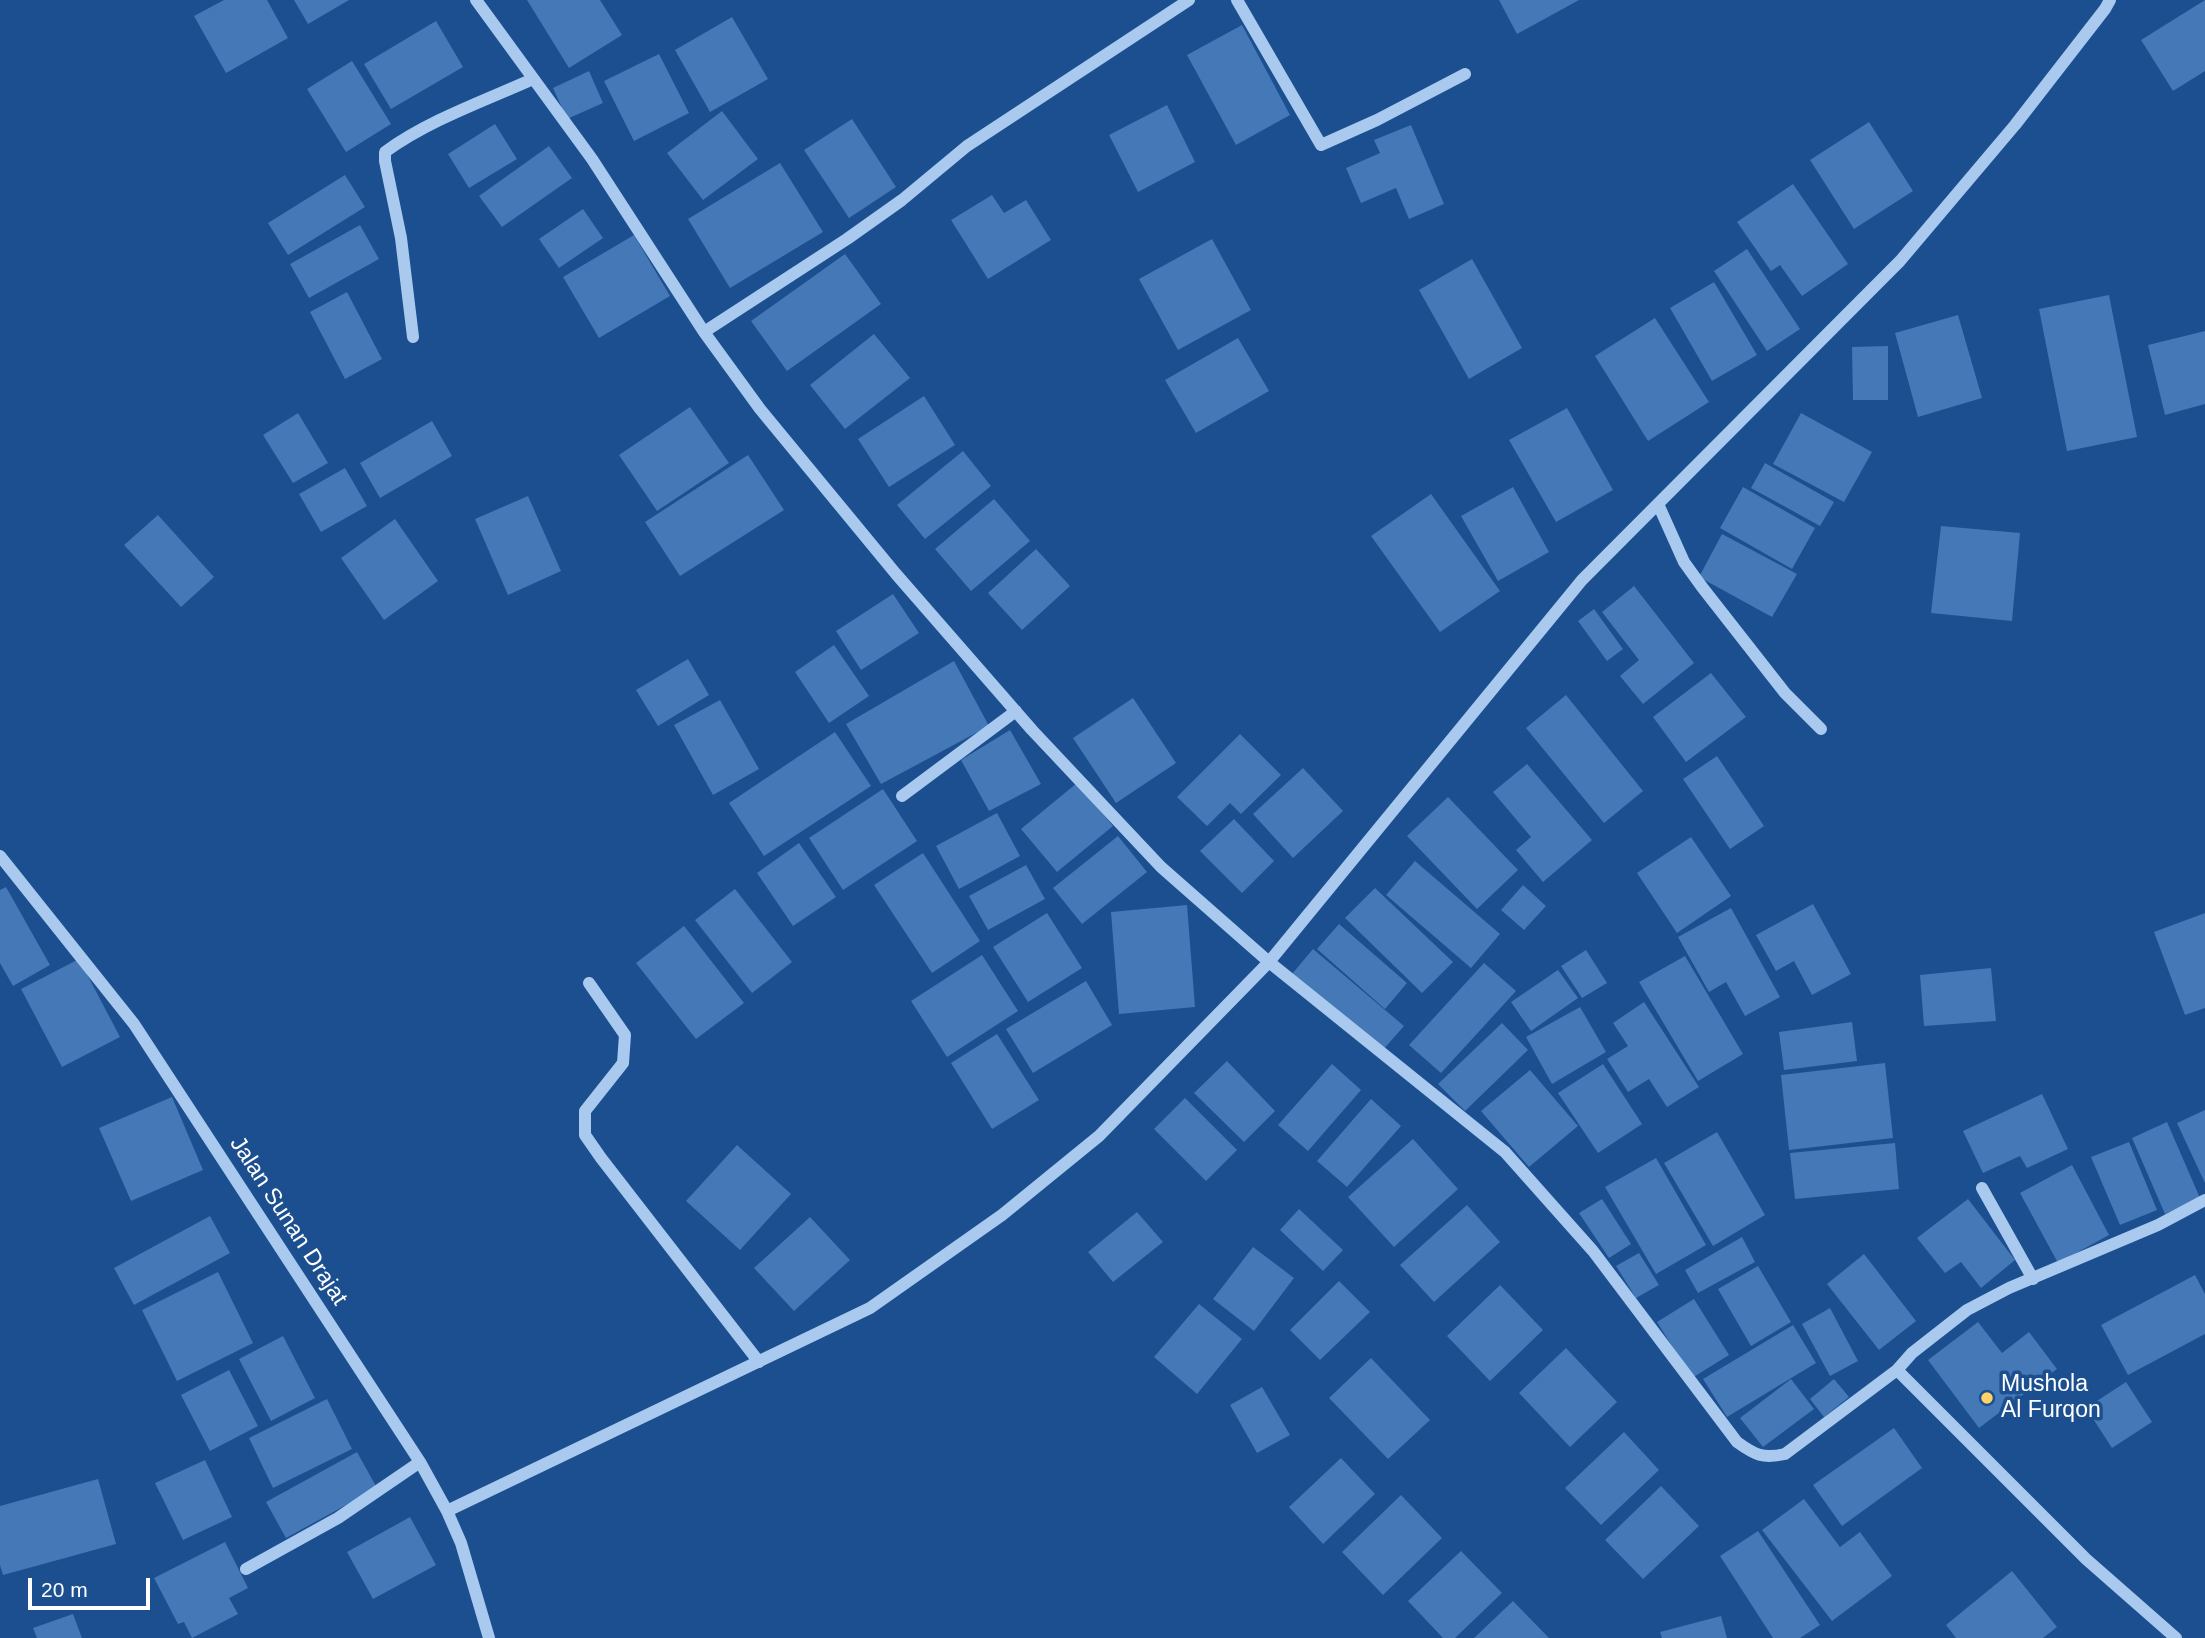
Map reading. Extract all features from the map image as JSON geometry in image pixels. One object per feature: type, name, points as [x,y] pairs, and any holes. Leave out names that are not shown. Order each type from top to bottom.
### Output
[{"type":"street","points":[[476,0],[592,159],[704,332],[768,419],[896,574],[1016,711],[1161,867],[1269,962],[1505,1152],[1593,1251],[1737,1442],[1755,1454],[1771,1457],[1785,1454],[1897,1370],[1912,1353],[1967,1310],[2009,1288],[2158,1225],[2205,1200]]},
{"type":"street","points":[[704,332],[880,216],[967,146],[1189,0]]},
{"type":"street","points":[[1237,0],[1321,145],[1377,120],[1465,74]]},
{"type":"street","points":[[447,1511],[870,1308],[1002,1215],[1100,1136],[1269,962],[1582,580],[1900,261],[2015,125],[2110,0]]},
{"type":"street","points":[[412,337],[401,238],[385,161],[386,152],[400,141],[436,123],[533,79]]},
{"type":"street","points":[[1658,504],[1684,562],[1702,587],[1784,693],[1821,729]]},
{"type":"street","points":[[902,796],[1016,711]]},
{"type":"street","name":"Jalan Sunan Drajat","points":[[0,856],[134,1024],[420,1462],[461,1543],[489,1638]]},
{"type":"street","points":[[589,983],[625,1035],[623,1063],[585,1111],[585,1135],[759,1362]]},
{"type":"street","points":[[1982,1188],[2033,1279]]},
{"type":"street","points":[[1897,1370],[2086,1559],[2176,1638]]},
{"type":"street","points":[[246,1569],[338,1518],[420,1462]]},
{"type":"building","points":[[224,0],[267,0],[288,38],[226,73],[194,16]]},
{"type":"building","points":[[294,0],[349,0],[308,24]]},
{"type":"building","points":[[527,0],[600,0],[622,35],[569,68]]},
{"type":"building","points":[[1499,0],[1579,0],[1517,34]]},
{"type":"building","points":[[2205,0],[2205,71],[2173,91],[2141,40]]},
{"type":"building","points":[[732,17],[768,79],[710,112],[675,50]]},
{"type":"building","points":[[436,21],[463,67],[391,109],[364,64]]},
{"type":"building","points":[[1242,25],[1290,115],[1236,145],[1187,55]]},
{"type":"building","points":[[659,54],[689,113],[634,141],[604,81]]},
{"type":"building","points":[[352,61],[391,124],[346,152],[307,89]]},
{"type":"building","points":[[589,71],[603,103],[567,119],[553,88]]},
{"type":"building","points":[[1167,105],[1195,162],[1138,192],[1109,135]]},
{"type":"building","points":[[722,111],[758,159],[703,200],[667,153]]},
{"type":"building","points":[[852,119],[896,187],[849,218],[804,150]]},
{"type":"building","points":[[1869,122],[1913,191],[1854,229],[1810,160]]},
{"type":"building","points":[[495,124],[517,159],[469,188],[448,154]]},
{"type":"building","points":[[1411,125],[1444,204],[1409,219],[1396,188],[1361,203],[1346,168],[1380,153],[1374,140]]},
{"type":"building","points":[[549,146],[572,178],[502,227],[479,196]]},
{"type":"building","points":[[780,163],[823,232],[730,288],[688,219]]},
{"type":"building","points":[[345,175],[365,207],[288,255],[268,223]]},
{"type":"building","points":[[1793,184],[1848,264],[1802,296],[1780,265],[1771,271],[1737,222]]},
{"type":"building","points":[[992,195],[1004,213],[1026,200],[1051,240],[988,279],[951,220]]},
{"type":"building","points":[[583,209],[603,238],[559,268],[539,239]]},
{"type":"building","points":[[360,225],[379,259],[309,298],[290,264]]},
{"type":"building","points":[[634,235],[670,296],[599,338],[563,277]]},
{"type":"building","points":[[1212,239],[1251,310],[1178,350],[1139,279]]},
{"type":"building","points":[[1747,249],[1800,329],[1767,351],[1714,271]]},
{"type":"building","points":[[845,254],[881,304],[787,371],[751,321]]},
{"type":"building","points":[[1472,259],[1522,348],[1469,379],[1419,290]]},
{"type":"building","points":[[1714,282],[1757,355],[1712,381],[1670,308]]},
{"type":"building","points":[[347,292],[382,359],[345,379],[310,312]]},
{"type":"building","points":[[2109,295],[2137,437],[2067,451],[2039,309]]},
{"type":"building","points":[[1958,315],[1982,398],[1918,417],[1895,333]]},
{"type":"building","points":[[1655,318],[1709,402],[1648,441],[1595,356]]},
{"type":"building","points":[[2205,331],[2205,404],[2165,415],[2148,345]]},
{"type":"building","points":[[874,334],[910,378],[845,429],[810,385]]},
{"type":"building","points":[[1238,338],[1269,391],[1196,433],[1165,380]]},
{"type":"building","points":[[1888,346],[1888,400],[1853,400],[1852,347]]},
{"type":"building","points":[[924,396],[955,445],[889,487],[858,439]]},
{"type":"building","points":[[690,407],[729,463],[657,511],[619,455]]},
{"type":"building","points":[[1567,408],[1613,490],[1556,522],[1509,440]]},
{"type":"building","points":[[298,413],[328,463],[293,483],[263,435]]},
{"type":"building","points":[[1801,413],[1872,452],[1844,502],[1773,464]]},
{"type":"building","points":[[432,421],[452,456],[380,498],[360,463]]},
{"type":"building","points":[[963,451],[991,486],[925,539],[897,505]]},
{"type":"building","points":[[748,455],[784,510],[680,576],[645,522]]},
{"type":"building","points":[[1765,463],[1834,502],[1820,526],[1751,488]]},
{"type":"building","points":[[345,468],[367,506],[321,532],[299,494]]},
{"type":"building","points":[[1513,487],[1549,552],[1498,581],[1461,516]]},
{"type":"building","points":[[1743,487],[1815,528],[1792,569],[1720,528]]},
{"type":"building","points":[[1431,494],[1500,591],[1440,632],[1371,536]]},
{"type":"building","points":[[528,496],[561,571],[508,595],[475,519]]},
{"type":"building","points":[[994,499],[1030,541],[971,591],[935,549]]},
{"type":"building","points":[[158,515],[214,577],[181,607],[124,545]]},
{"type":"building","points":[[395,519],[438,581],[384,620],[341,558]]},
{"type":"building","points":[[1941,526],[2020,533],[2012,621],[1931,613]]},
{"type":"building","points":[[1722,534],[1797,574],[1772,617],[1699,577]]},
{"type":"building","points":[[1036,549],[1070,586],[1022,630],[988,593]]},
{"type":"building","points":[[1634,586],[1694,663],[1643,704],[1620,676],[1639,660],[1602,612]]},
{"type":"building","points":[[893,594],[919,633],[861,670],[836,631]]},
{"type":"building","points":[[1594,609],[1623,649],[1607,661],[1578,621]]},
{"type":"building","points":[[834,645],[869,696],[829,723],[795,672]]},
{"type":"building","points":[[688,659],[709,695],[658,726],[636,690]]},
{"type":"building","points":[[954,661],[989,726],[881,784],[846,724]]},
{"type":"building","points":[[1711,673],[1746,717],[1686,762],[1653,717]]},
{"type":"building","points":[[1566,695],[1643,791],[1604,823],[1526,728]]},
{"type":"building","points":[[1133,698],[1176,763],[1116,803],[1073,738]]},
{"type":"building","points":[[720,700],[759,769],[713,795],[674,725]]},
{"type":"building","points":[[1010,730],[1041,784],[989,811],[961,760]]},
{"type":"building","points":[[835,732],[871,786],[764,856],[729,803]]},
{"type":"building","points":[[1240,734],[1281,775],[1241,814],[1230,803],[1207,826],[1177,797]]},
{"type":"building","points":[[1717,756],[1764,826],[1730,849],[1683,779]]},
{"type":"building","points":[[1527,764],[1592,840],[1543,882],[1516,850],[1531,837],[1493,792]]},
{"type":"building","points":[[1303,768],[1343,811],[1293,858],[1253,814]]},
{"type":"building","points":[[1077,783],[1113,826],[1057,872],[1021,829]]},
{"type":"building","points":[[883,789],[917,841],[843,890],[809,838]]},
{"type":"building","points":[[1448,797],[1518,870],[1477,909],[1407,836]]},
{"type":"building","points":[[997,813],[1020,856],[959,889],[936,846]]},
{"type":"building","points":[[1234,819],[1274,861],[1242,893],[1200,851]]},
{"type":"building","points":[[1118,836],[1147,872],[1082,924],[1053,888]]},
{"type":"building","points":[[1691,837],[1731,896],[1677,933],[1637,873]]},
{"type":"building","points":[[799,843],[836,897],[793,926],[757,873]]},
{"type":"building","points":[[923,853],[980,941],[932,973],[874,885]]},
{"type":"building","points":[[1415,861],[1500,934],[1471,968],[1386,895]]},
{"type":"building","points":[[1026,865],[1045,899],[988,930],[969,896]]},
{"type":"building","points":[[1523,885],[1546,906],[1524,930],[1501,910]]},
{"type":"building","points":[[6,887],[50,965],[13,986],[0,963],[0,890]]},
{"type":"building","points":[[1375,888],[1453,962],[1422,993],[1345,918]]},
{"type":"building","points":[[735,889],[792,962],[752,993],[695,920]]},
{"type":"building","points":[[1813,904],[1851,974],[1812,995],[1794,961],[1776,971],[1756,935]]},
{"type":"building","points":[[1187,905],[1195,1007],[1119,1014],[1111,912]]},
{"type":"building","points":[[1731,908],[1780,997],[1745,1016],[1726,982],[1709,992],[1678,937]]},
{"type":"building","points":[[1047,913],[1082,968],[1028,1002],[993,947]]},
{"type":"building","points":[[2205,913],[2205,1008],[2185,1015],[2154,932]]},
{"type":"building","points":[[1339,924],[1407,983],[1385,1009],[1317,949]]},
{"type":"building","points":[[684,926],[744,1003],[696,1039],[636,963]]},
{"type":"building","points":[[1313,949],[1404,1026],[1382,1051],[1292,974]]},
{"type":"building","points":[[1586,950],[1607,983],[1582,998],[1561,966]]},
{"type":"building","points":[[982,955],[1018,1011],[947,1057],[911,1001]]},
{"type":"building","points":[[1685,956],[1743,1054],[1698,1081],[1639,982]]},
{"type":"building","points":[[79,959],[120,1037],[62,1067],[21,989]]},
{"type":"building","points":[[1484,963],[1516,991],[1441,1073],[1409,1045]]},
{"type":"building","points":[[1991,968],[1996,1021],[1924,1026],[1920,975]]},
{"type":"building","points":[[1558,970],[1578,998],[1531,1031],[1511,1002]]},
{"type":"building","points":[[1086,981],[1112,1025],[1033,1073],[1006,1029]]},
{"type":"building","points":[[1644,1002],[1699,1087],[1667,1107],[1649,1079],[1628,1092],[1607,1059],[1628,1046],[1613,1023]]},
{"type":"building","points":[[1580,1007],[1606,1052],[1552,1084],[1526,1037]]},
{"type":"building","points":[[1852,1022],[1857,1061],[1784,1070],[1779,1032]]},
{"type":"building","points":[[1502,1023],[1528,1050],[1465,1111],[1438,1084]]},
{"type":"building","points":[[997,1034],[1039,1100],[992,1129],[951,1063]]},
{"type":"building","points":[[1227,1061],[1275,1111],[1244,1142],[1194,1093]]},
{"type":"building","points":[[1885,1063],[1893,1138],[1789,1150],[1781,1075]]},
{"type":"building","points":[[1332,1064],[1361,1090],[1308,1151],[1278,1125]]},
{"type":"building","points":[[1603,1064],[1642,1124],[1598,1153],[1558,1093]]},
{"type":"building","points":[[1530,1070],[1578,1126],[1529,1167],[1481,1111]]},
{"type":"building","points":[[2042,1094],[2068,1149],[2027,1168],[2020,1156],[1983,1173],[1963,1131]]},
{"type":"building","points":[[172,1097],[203,1170],[131,1201],[99,1128]]},
{"type":"building","points":[[1185,1098],[1237,1150],[1206,1181],[1154,1129]]},
{"type":"building","points":[[1371,1099],[1401,1126],[1347,1187],[1317,1161]]},
{"type":"building","points":[[2205,1110],[2205,1183],[2177,1123]]},
{"type":"building","points":[[2167,1122],[2200,1198],[2165,1214],[2132,1138]]},
{"type":"building","points":[[1717,1132],[1765,1215],[1713,1246],[1664,1163]]},
{"type":"building","points":[[1413,1139],[1458,1189],[1394,1247],[1348,1197]]},
{"type":"building","points":[[2129,1142],[2157,1210],[2120,1225],[2091,1157]]},
{"type":"building","points":[[1895,1143],[1899,1189],[1795,1199],[1790,1153]]},
{"type":"building","points":[[737,1145],[791,1194],[740,1250],[686,1201]]},
{"type":"building","points":[[1656,1158],[1706,1245],[1656,1274],[1605,1187]]},
{"type":"building","points":[[2072,1165],[2109,1235],[2058,1263],[2020,1193]]},
{"type":"building","points":[[1602,1199],[1631,1244],[1609,1258],[1579,1213]]},
{"type":"building","points":[[1968,1199],[2015,1260],[1981,1288],[1961,1262],[1945,1273],[1917,1238]]},
{"type":"building","points":[[1467,1205],[1500,1242],[1434,1302],[1400,1265]]},
{"type":"building","points":[[1299,1209],[1343,1250],[1323,1271],[1280,1230]]},
{"type":"building","points":[[1137,1212],[1163,1242],[1113,1282],[1088,1252]]},
{"type":"building","points":[[210,1216],[230,1253],[134,1305],[114,1268]]},
{"type":"building","points":[[810,1217],[850,1260],[794,1311],[754,1268]]},
{"type":"building","points":[[1742,1237],[1755,1262],[1698,1293],[1685,1270]]},
{"type":"building","points":[[1253,1247],[1294,1278],[1254,1331],[1213,1299]]},
{"type":"building","points":[[1639,1253],[1659,1285],[1636,1298],[1616,1266]]},
{"type":"building","points":[[1864,1254],[1916,1321],[1879,1350],[1827,1284]]},
{"type":"building","points":[[1758,1266],[1791,1322],[1751,1346],[1718,1289]]},
{"type":"building","points":[[218,1272],[253,1343],[177,1381],[142,1310]]},
{"type":"building","points":[[2195,1275],[2205,1294],[2205,1334],[2128,1375],[2101,1325]]},
{"type":"building","points":[[1339,1281],[1370,1312],[1320,1360],[1290,1330]]},
{"type":"building","points":[[1500,1285],[1543,1330],[1490,1381],[1447,1336]]},
{"type":"building","points":[[1694,1299],[1729,1355],[1692,1378],[1657,1322]]},
{"type":"building","points":[[1199,1304],[1242,1339],[1197,1394],[1154,1357]]},
{"type":"building","points":[[1830,1308],[1858,1361],[1830,1376],[1802,1324]]},
{"type":"building","name":"Mushola Al Furqon","points":[[1978,1322],[2002,1353],[2029,1332],[2057,1369],[1979,1428],[1928,1360]]},
{"type":"building","points":[[1793,1325],[1816,1363],[1727,1417],[1703,1379]]},
{"type":"building","points":[[283,1336],[315,1398],[271,1421],[239,1359]]},
{"type":"building","points":[[1566,1348],[1617,1402],[1570,1447],[1519,1393]]},
{"type":"building","points":[[1371,1358],[1430,1420],[1388,1459],[1329,1398]]},
{"type":"building","points":[[229,1370],[258,1426],[210,1451],[181,1395]]},
{"type":"building","points":[[1791,1379],[1814,1409],[1763,1447],[1740,1418]]},
{"type":"building","points":[[1834,1379],[1849,1397],[1824,1417],[1810,1399]]},
{"type":"building","points":[[2126,1382],[2152,1422],[2112,1448],[2086,1408]]},
{"type":"building","points":[[1262,1387],[1290,1435],[1257,1453],[1230,1405]]},
{"type":"building","points":[[327,1399],[352,1449],[273,1488],[249,1438]]},
{"type":"building","points":[[1894,1428],[1922,1468],[1842,1526],[1813,1485]]},
{"type":"building","points":[[1624,1432],[1659,1470],[1601,1525],[1565,1488]]},
{"type":"building","points":[[357,1452],[377,1488],[286,1538],[266,1502]]},
{"type":"building","points":[[1341,1458],[1375,1494],[1323,1544],[1289,1507]]},
{"type":"building","points":[[205,1460],[232,1517],[183,1540],[155,1483]]},
{"type":"building","points":[[98,1479],[116,1544],[3,1575],[0,1565],[0,1506]]},
{"type":"building","points":[[1661,1486],[1699,1526],[1643,1579],[1605,1540]]},
{"type":"building","points":[[1401,1495],[1442,1538],[1383,1595],[1342,1552]]},
{"type":"building","points":[[1804,1499],[1840,1547],[1860,1532],[1892,1576],[1832,1621],[1762,1530]]},
{"type":"building","points":[[410,1517],[436,1565],[373,1599],[347,1552]]},
{"type":"building","points":[[1758,1531],[1820,1625],[1800,1638],[1773,1638],[1720,1556]]},
{"type":"building","points":[[225,1542],[248,1588],[229,1598],[238,1614],[192,1638],[184,1622],[178,1624],[154,1578]]},
{"type":"building","points":[[1461,1551],[1502,1593],[1455,1638],[1443,1638],[1408,1601]]},
{"type":"building","points":[[2012,1571],[2057,1627],[2043,1638],[1956,1638],[1946,1625]]},
{"type":"building","points":[[1513,1601],[1549,1638],[1474,1638]]},
{"type":"building","points":[[73,1614],[82,1638],[37,1638],[33,1628]]},
{"type":"building","points":[[1721,1616],[1727,1638],[1662,1638],[1660,1632]]},
{"type":"place","name":"Mushola Al Furqon","points":[[1987,1398]]}]
